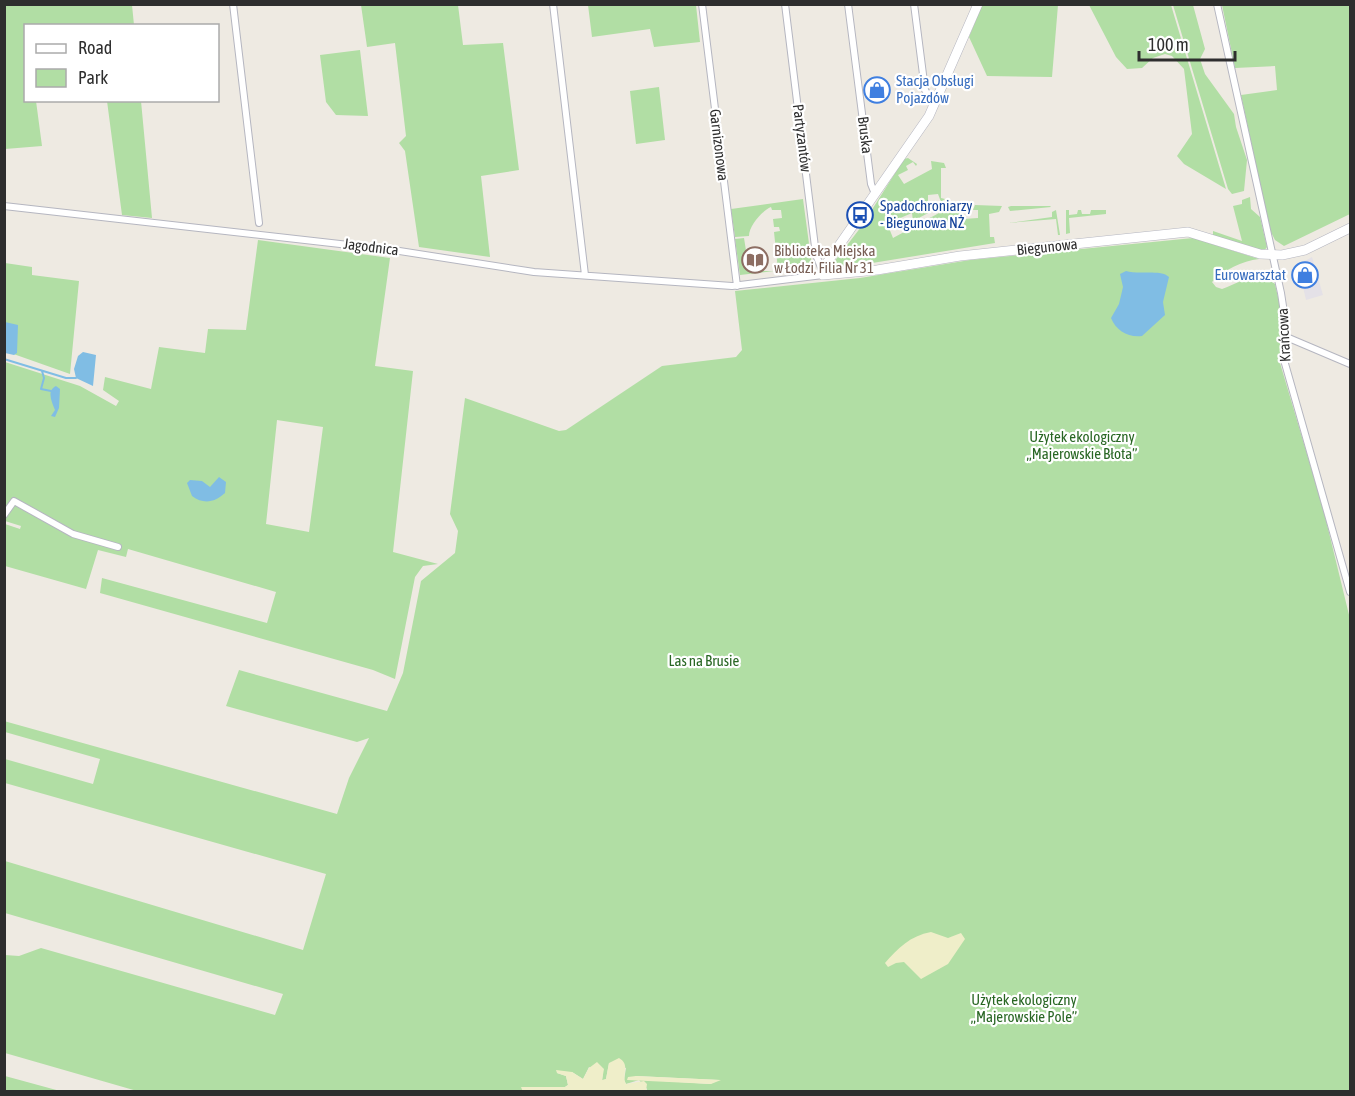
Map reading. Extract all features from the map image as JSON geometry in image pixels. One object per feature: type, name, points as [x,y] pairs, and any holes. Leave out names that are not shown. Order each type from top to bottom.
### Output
[{"type":"street","points":[[233,4],[259,223]]},
{"type":"street","points":[[553,4],[585,275]]},
{"type":"street","name":"Garnizonowa","points":[[702,4],[737,286]]},
{"type":"street","name":"Partyzantów","points":[[785,4],[816,255],[823,272]]},
{"type":"street","name":"Bruska","points":[[848,4],[871,184],[875,194]]},
{"type":"street","points":[[914,4],[925,90],[934,104]]},
{"type":"street","points":[[823,272],[925,122],[978,4]]},
{"type":"street","name":"Krańcowa","points":[[1217,4],[1282,300],[1285,363],[1350,591]]},
{"type":"street","name":"Jagodnica","points":[[4,206],[393,250],[518,270],[737,286]]},
{"type":"street","name":"Biegunowa","points":[[737,286],[823,272],[868,271],[970,255],[1186,232],[1272,255],[1305,250],[1350,228]]},
{"type":"street","points":[[1284,336],[1350,364]]},
{"type":"street","points":[[4,515],[14,501],[73,534],[118,547]]},
{"type":"shaded area","points":[[1312,257],[1323,295],[1306,300],[1298,265]]},
{"type":"green space","points":[[5,4],[132,5],[134,24],[24,24],[24,102],[36,102],[42,146],[5,149]]},
{"type":"green space","points":[[361,5],[458,5],[463,45],[503,43],[519,170],[481,176],[490,257],[419,247],[405,151],[399,143],[406,136],[395,43],[367,47]]},
{"type":"green space","points":[[588,5],[696,5],[700,42],[654,47],[650,29],[592,37]]},
{"type":"green space","points":[[982,5],[1058,5],[1052,77],[987,76],[969,37]]},
{"type":"green space","points":[[1089,5],[1171,5],[1226,189],[1184,164],[1177,156],[1192,134],[1184,69],[1172,56],[1165,54],[1153,58],[1142,68],[1127,69],[1116,57]]},
{"type":"green space","points":[[1173,5],[1193,5],[1205,49],[1200,59],[1205,74],[1234,114],[1247,160],[1244,191],[1232,194],[1228,189]]},
{"type":"green space","points":[[1222,5],[1350,5],[1350,214],[1284,246],[1275,240],[1270,230],[1241,95],[1277,90],[1275,66],[1235,68]]},
{"type":"green space","points":[[360,50],[368,116],[336,115],[326,102],[320,55]]},
{"type":"green space","points":[[659,87],[665,140],[636,144],[630,91]]},
{"type":"green space","points":[[107,102],[141,102],[152,218],[122,215]]},
{"type":"green space","points":[[908,158],[917,164],[916,166],[913,162],[906,166],[908,170],[898,175],[904,184],[932,169],[931,161],[944,163],[946,168],[941,168],[941,198],[945,199],[941,202],[938,194],[928,195],[928,209],[932,211],[913,221],[912,213],[898,219],[898,225],[909,219],[911,222],[898,228],[896,224],[889,228],[893,238],[939,213],[941,209],[944,212],[963,213],[963,219],[978,218],[978,210],[973,210],[975,205],[1002,206],[999,212],[989,214],[990,237],[994,237],[995,243],[860,265],[836,266],[834,262],[861,227],[904,159]]},
{"type":"green space","points":[[1250,197],[1251,209],[1260,217],[1267,247],[1264,251],[1213,236],[1213,231],[1242,241],[1233,206],[1242,204],[1242,200]]},
{"type":"green space","points":[[803,199],[812,266],[778,270],[774,232],[780,231],[779,227],[774,227],[773,219],[782,218],[781,210],[772,210],[771,207],[767,209],[754,223],[749,236],[735,237],[731,209]]},
{"type":"green space","points":[[1008,207],[1051,207],[1010,211]]},
{"type":"green space","points":[[1056,210],[1060,235],[1058,235],[1056,219],[1008,223],[1052,217],[1052,212]]},
{"type":"green space","points":[[1066,210],[1069,210],[1069,215],[1077,214],[1078,210],[1081,210],[1082,214],[1090,214],[1091,210],[1106,210],[1106,214],[1069,218],[1070,233],[1066,234]]},
{"type":"green space","points":[[744,238],[748,263],[754,264],[756,271],[774,271],[740,275],[735,239]]},
{"type":"green space","name":"Las na Brusie","points":[[1193,238],[1259,259],[1240,264],[1222,274],[1212,282],[1216,287],[1222,289],[1255,278],[1262,278],[1275,284],[1281,310],[1280,363],[1323,508],[1350,619],[1350,1091],[646,1092],[647,1089],[639,1080],[626,1084],[624,1080],[626,1068],[609,1063],[606,1079],[602,1081],[603,1073],[589,1067],[583,1079],[572,1072],[557,1073],[566,1076],[568,1085],[565,1087],[522,1087],[523,1091],[137,1091],[5,1053],[5,955],[19,956],[41,948],[275,1015],[283,994],[5,913],[5,861],[303,950],[326,874],[5,783],[5,759],[93,784],[100,759],[5,732],[4,721],[337,814],[349,778],[369,738],[357,742],[226,706],[239,670],[387,711],[403,673],[421,581],[455,553],[458,531],[450,514],[465,398],[559,431],[566,430],[662,366],[736,357],[742,350],[735,291],[860,278],[970,260]],"holes":[[[636,1076],[719,1080],[710,1084],[632,1079]]]},
{"type":"green space","points":[[258,240],[390,258],[375,366],[413,371],[393,552],[438,564],[423,566],[415,577],[395,679],[373,670],[100,593],[102,578],[267,623],[276,592],[128,549],[126,557],[98,550],[86,589],[5,566],[5,524],[20,529],[21,526],[5,521],[5,362],[80,386],[116,406],[119,401],[103,390],[105,377],[151,389],[159,347],[205,353],[208,329],[246,330]],"holes":[[[277,420],[323,427],[309,532],[266,524]]]},
{"type":"green space","points":[[5,263],[32,267],[32,275],[79,281],[70,374],[5,351]]},
{"type":"green space","points":[[5,1076],[60,1091],[5,1091]]},
{"type":"sand","points":[[931,932],[948,938],[961,933],[965,939],[948,964],[921,979],[904,962],[888,967],[885,963],[905,943]]},
{"type":"sand","points":[[619,1058],[625,1067],[626,1084],[644,1081],[647,1084],[646,1091],[523,1092],[521,1087],[565,1087],[568,1085],[566,1076],[557,1073],[556,1070],[572,1072],[583,1079],[589,1068],[597,1062],[604,1069],[602,1080],[606,1079],[609,1063]]},
{"type":"sand","points":[[628,1077],[721,1080],[711,1084],[627,1080]]},
{"type":"water","points":[[1126,271],[1161,273],[1169,277],[1163,302],[1165,315],[1142,336],[1124,333],[1116,327],[1111,318],[1119,304],[1123,287],[1120,274]]},
{"type":"water","points":[[5,322],[18,325],[17,353],[14,355],[5,353]]},
{"type":"water","points":[[83,352],[96,355],[93,386],[76,378],[74,369],[78,356]]},
{"type":"water","points":[[56,386],[60,389],[59,408],[55,417],[51,416],[55,410],[50,394]]},
{"type":"water","points":[[219,477],[226,482],[225,493],[221,496],[213,500],[201,501],[192,496],[187,483],[190,480],[202,481],[210,487]]},
{"type":"waterway","points":[[4,359],[66,378],[76,378]]},
{"type":"waterway","points":[[42,371],[44,378],[41,389],[51,391]]},
{"type":"place","name":"Stacja Obsługi Pojazdów","points":[[877,90]]},
{"type":"place","name":"Spadochroniarzy - Biegunowa NŻ","points":[[860,215]]},
{"type":"place","name":"Biblioteka Miejska w Łodzi, Filia Nr 31","points":[[755,260]]},
{"type":"place","name":"Eurowarsztat","points":[[1305,275]]},
{"type":"park label","name":"Użytek ekologiczny „Majerowskie Błota”","points":[[1082,446]]},
{"type":"park label","name":"Użytek ekologiczny „Majerowskie Pole”","points":[[1024,1008]]}]
